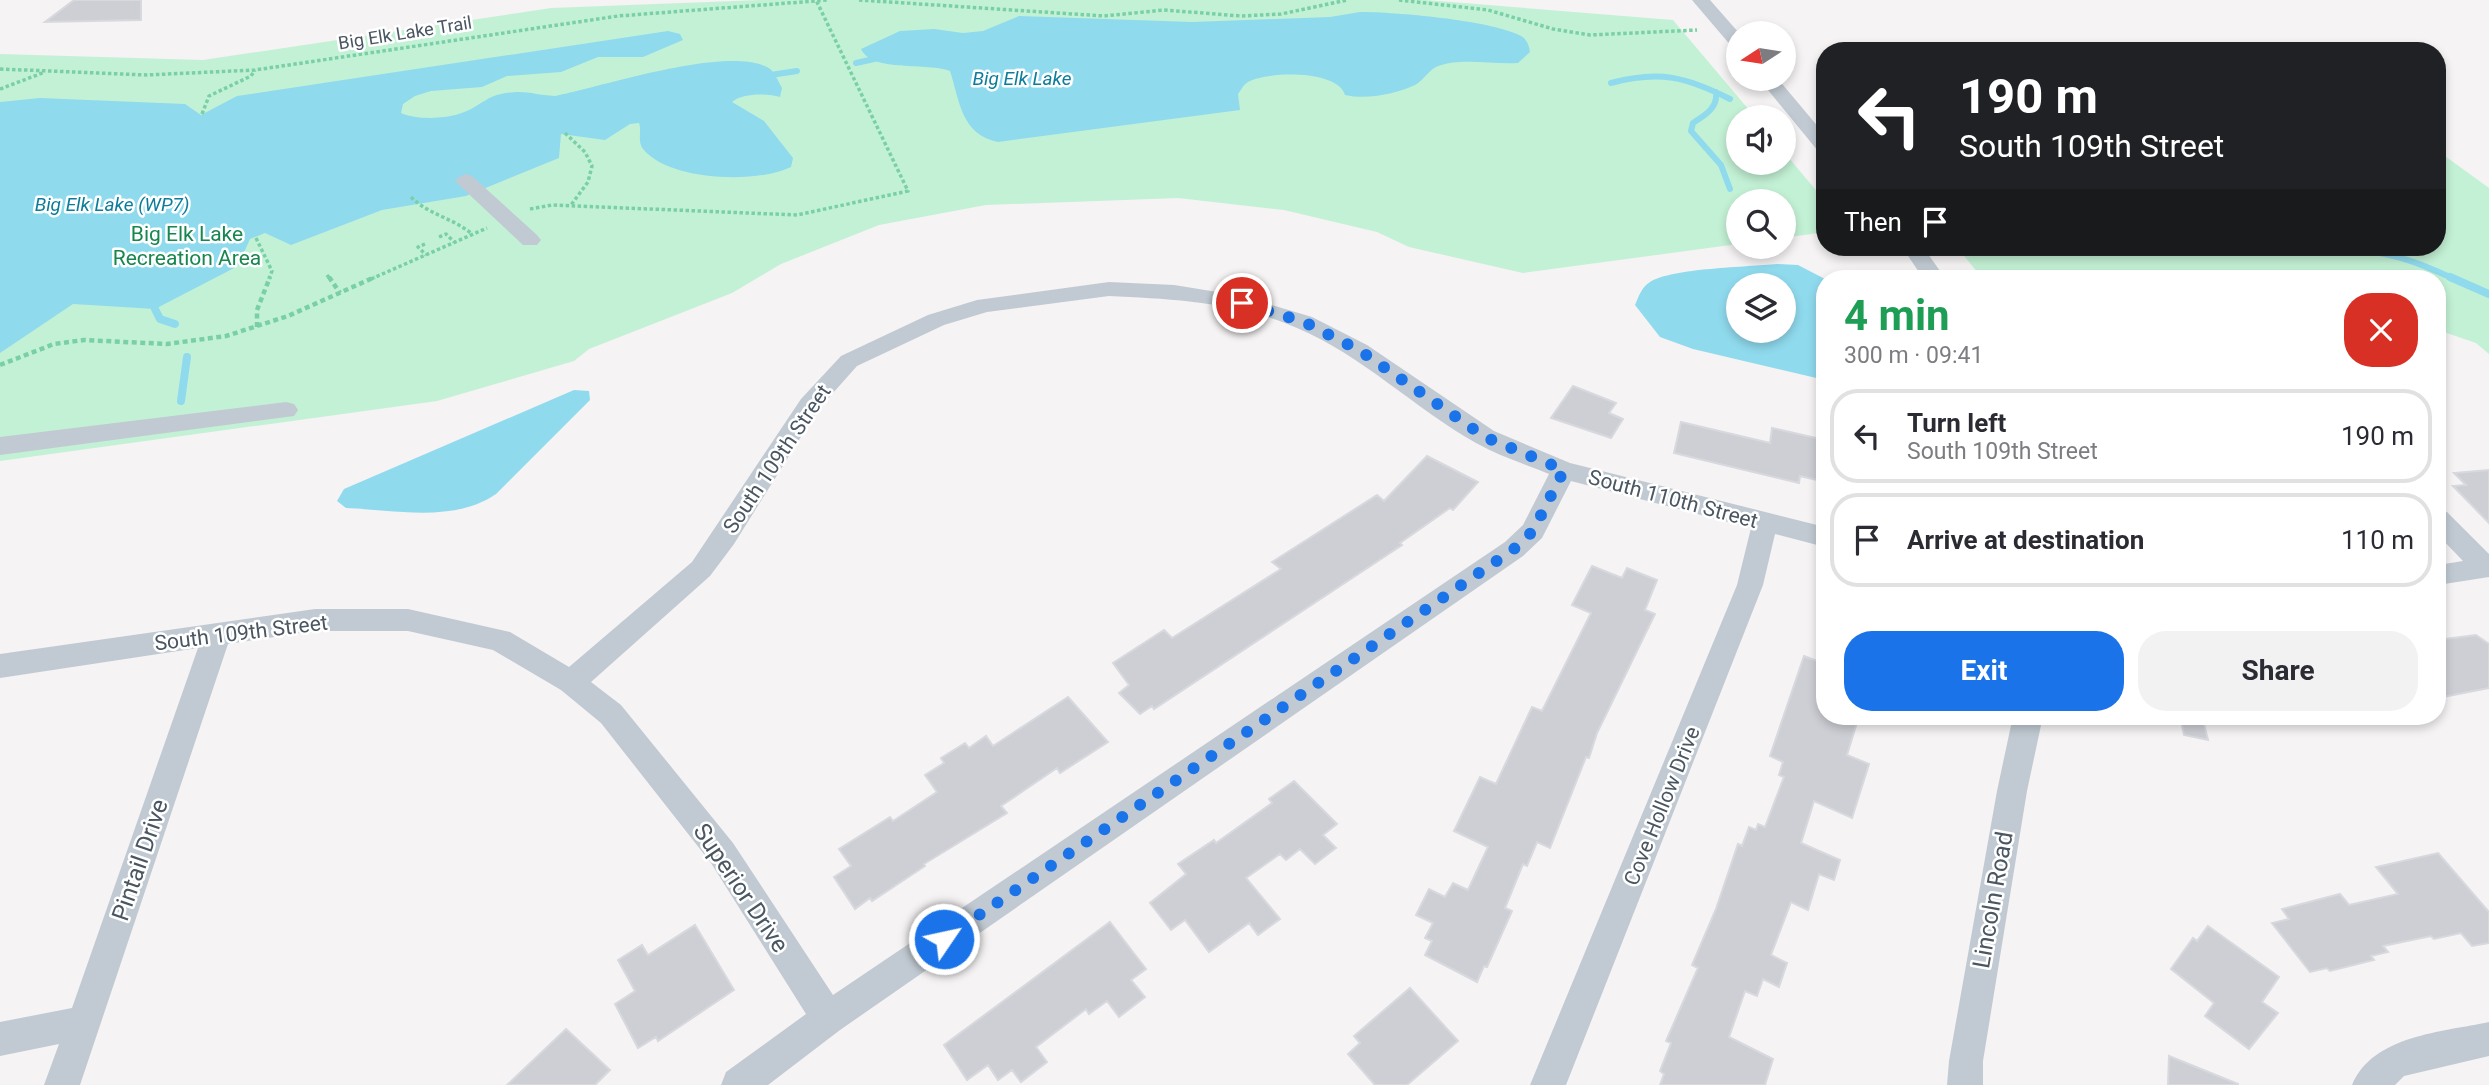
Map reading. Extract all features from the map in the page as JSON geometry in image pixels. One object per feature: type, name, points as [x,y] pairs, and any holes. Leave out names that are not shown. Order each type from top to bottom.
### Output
[{"type":"street","points":[[1700,0],[1726,29]]},
{"type":"street","points":[[1778,91],[1816,136]]},
{"type":"street","points":[[465,180],[530,240]]},
{"type":"street","name":"South 109th Street","points":[[0,666],[315,620],[408,621],[500,640],[571,682],[701,569],[725,537],[808,405],[849,361],[936,320],[985,305],[1109,289],[1174,292],[1242,303],[1304,322],[1359,350],[1485,437],[1564,470]]},
{"type":"street","points":[[0,446],[286,410]]},
{"type":"street","name":"South 110th Street","points":[[828,1018],[1514,549],[1533,531],[1564,470],[1816,535]]},
{"type":"street","name":"Cove Hollow Drive","points":[[1548,1085],[1750,585],[1765,523]]},
{"type":"street","points":[[2446,527],[2487,567]]},
{"type":"street","points":[[2446,574],[2487,567]]},
{"type":"street","name":"Pintail Drive","points":[[62,1085],[217,634]]},
{"type":"street","name":"Superior Drive","points":[[571,682],[611,714],[722,853],[828,1018]]},
{"type":"street","name":"Lincoln Road","points":[[1965,1085],[1966,1061],[2026,725]]},
{"type":"street","points":[[739,1085],[828,1018]]},
{"type":"street","points":[[0,1039],[84,1022]]},
{"type":"street","points":[[2370,1085],[2381,1073],[2404,1059],[2489,1039]]},
{"type":"path","name":"Big Elk Lake Trail","points":[[0,69],[147,75],[255,70],[618,16],[828,0]]},
{"type":"path","points":[[859,0],[1093,15],[1164,10],[1241,16],[1281,13],[1347,0]]},
{"type":"path","points":[[1399,0],[1488,10],[1553,29],[1590,36],[1697,30]]},
{"type":"path","points":[[524,212],[542,206],[570,206],[797,215],[908,191],[815,1]]},
{"type":"path","points":[[202,114],[209,96],[251,76],[255,70]]},
{"type":"path","points":[[0,89],[46,72]]},
{"type":"path","points":[[565,133],[585,152],[592,166],[587,182],[570,206]]},
{"type":"path","points":[[411,197],[424,212],[437,218],[457,220],[472,234]]},
{"type":"path","points":[[0,365],[44,347],[84,340],[167,344],[226,336],[257,327],[340,293],[490,226]]},
{"type":"path","points":[[439,237],[446,234],[454,242]]},
{"type":"path","points":[[256,238],[272,271],[257,310],[257,327]]},
{"type":"path","points":[[425,244],[418,247],[426,255]]},
{"type":"path","points":[[327,275],[340,293]]},
{"type":"green space","name":"Big Elk Lake Recreation Area","points":[[761,0],[1426,0],[1673,20],[1726,83],[1726,91],[1733,91],[1745,105],[1726,105],[1726,175],[1796,175],[1796,166],[1816,190],[1816,233],[1796,236],[1796,189],[1726,189],[1726,246],[1523,273],[1409,247],[1377,232],[1284,210],[1178,198],[986,205],[879,225],[781,264],[732,293],[589,349],[574,361],[437,401],[0,461],[0,54],[203,60],[551,8]]},
{"type":"green space","points":[[2446,157],[2489,188],[2489,354],[2476,343],[2446,333],[2446,270],[1976,270],[1964,256],[2446,256]]},
{"type":"water","name":"Big Elk Lake","points":[[1360,12],[1418,15],[1486,25],[1521,36],[1527,42],[1530,52],[1518,63],[1445,64],[1433,69],[1415,85],[1372,96],[1345,95],[1340,87],[1317,77],[1286,75],[1258,78],[1245,84],[1238,94],[1240,110],[998,142],[976,132],[969,124],[950,71],[888,64],[867,56],[861,49],[900,31],[983,31],[1019,16],[1192,22],[1330,17]]},
{"type":"water","name":"Big Elk Lake (WP7)","points":[[668,31],[680,34],[683,40],[643,57],[598,57],[561,72],[507,76],[482,87],[431,91],[415,96],[403,104],[401,113],[426,118],[446,117],[464,112],[501,94],[523,92],[555,96],[662,70],[722,61],[747,62],[772,71],[782,88],[780,97],[755,95],[732,102],[764,121],[793,158],[791,167],[757,176],[736,177],[692,173],[672,168],[655,160],[643,149],[639,123],[630,124],[605,140],[561,134],[559,158],[466,196],[382,210],[291,245],[265,233],[250,239],[238,266],[155,309],[73,304],[0,353],[0,102],[40,98],[185,104],[201,115],[237,96]]},
{"type":"water","points":[[1777,264],[1798,265],[1816,274],[1816,378],[1693,349],[1660,337],[1635,305],[1641,292],[1650,282],[1661,277],[1692,271]]},
{"type":"water","points":[[574,390],[589,391],[590,400],[496,494],[480,503],[462,509],[424,513],[346,508],[337,501],[344,489]]},
{"type":"building","points":[[74,0],[141,0],[141,20],[45,22]]},
{"type":"building","points":[[1573,386],[1616,403],[1609,413],[1623,419],[1611,438],[1551,418]]},
{"type":"building","points":[[1681,422],[1770,443],[1772,428],[1816,438],[1816,480],[1800,476],[1799,483],[1674,453]]},
{"type":"building","points":[[1427,456],[1478,482],[1453,510],[1450,508],[1400,543],[1402,545],[1154,709],[1152,706],[1140,714],[1119,693],[1129,685],[1113,663],[1164,630],[1172,638],[1281,569],[1272,562],[1377,495],[1384,501]]},
{"type":"building","points":[[2489,470],[2489,523],[2453,486],[2466,485],[2454,473]]},
{"type":"building","points":[[1592,566],[1622,578],[1627,568],[1657,580],[1645,610],[1655,614],[1597,733],[1589,758],[1586,757],[1550,848],[1537,842],[1527,866],[1523,864],[1505,908],[1512,911],[1487,967],[1484,966],[1477,982],[1425,955],[1432,941],[1425,938],[1433,923],[1416,915],[1429,889],[1445,897],[1453,883],[1468,890],[1488,847],[1454,831],[1480,777],[1496,784],[1532,707],[1542,711],[1591,613],[1572,605]]},
{"type":"building","points":[[2476,635],[2489,644],[2489,688],[2446,696],[2446,639]]},
{"type":"building","points":[[1804,656],[1816,661],[1816,725],[1856,725],[1847,755],[1869,764],[1852,818],[1814,801],[1801,843],[1840,860],[1834,880],[1819,874],[1808,910],[1791,902],[1771,955],[1787,963],[1779,987],[1763,979],[1757,996],[1745,991],[1729,1037],[1773,1059],[1765,1085],[1660,1085],[1664,1074],[1660,1071],[1671,1043],[1666,1041],[1698,968],[1692,965],[1716,909],[1738,844],[1742,846],[1749,827],[1756,830],[1758,824],[1765,827],[1784,777],[1779,775],[1783,762],[1770,756]]},
{"type":"building","points":[[1068,697],[1108,742],[1060,773],[1057,768],[1001,806],[1007,813],[924,864],[925,866],[872,901],[870,898],[855,909],[834,877],[851,866],[839,849],[890,817],[893,821],[937,792],[925,775],[944,763],[941,758],[965,743],[969,748],[986,736],[993,746]]},
{"type":"building","points":[[2182,725],[2204,725],[2208,740],[2184,735]]},
{"type":"building","points":[[1294,781],[1337,824],[1323,835],[1336,848],[1315,864],[1300,849],[1286,860],[1280,854],[1246,878],[1280,919],[1258,935],[1249,923],[1209,952],[1185,920],[1171,930],[1150,903],[1186,874],[1178,864],[1214,840],[1216,843],[1272,803],[1269,799]]},
{"type":"building","points":[[2438,853],[2489,912],[2489,943],[2472,946],[2461,933],[2434,939],[2431,936],[2383,946],[2388,952],[2371,956],[2374,960],[2330,971],[2327,968],[2310,972],[2272,923],[2289,919],[2282,909],[2340,894],[2349,905],[2398,894],[2376,867]]},
{"type":"building","points":[[1110,922],[1146,969],[1131,980],[1145,997],[1119,1017],[1107,1001],[1089,1014],[1086,1009],[1036,1047],[1047,1062],[1021,1082],[1012,1070],[998,1080],[988,1065],[967,1080],[944,1045]]},
{"type":"building","points":[[695,925],[734,990],[658,1041],[656,1037],[638,1048],[615,1004],[635,991],[618,960],[642,945],[648,955]]},
{"type":"building","points":[[2208,926],[2279,977],[2262,1002],[2278,1013],[2249,1049],[2205,1016],[2214,1003],[2171,969],[2193,938],[2197,941]]},
{"type":"building","points":[[1410,988],[1458,1041],[1407,1085],[1375,1085],[1348,1054],[1360,1043],[1354,1036]]},
{"type":"building","points":[[566,1029],[610,1070],[595,1085],[507,1085]]},
{"type":"building","points":[[2169,1056],[2238,1084],[2238,1085],[2168,1085]]},
{"type":"waterway","points":[[856,63],[883,57]]},
{"type":"waterway","points":[[764,76],[797,71]]},
{"type":"waterway","points":[[1611,83],[1644,77],[1672,78],[1716,92]]},
{"type":"waterway","points":[[1716,92],[1730,99]]},
{"type":"waterway","points":[[1716,92],[1713,107],[1693,123],[1691,131],[1721,165],[1730,189]]},
{"type":"waterway","points":[[2394,256],[2434,270]]},
{"type":"waterway","points":[[2446,275],[2454,279]]},
{"type":"waterway","points":[[2450,277],[2489,294]]},
{"type":"waterway","points":[[155,309],[160,319],[175,324]]},
{"type":"waterway","points":[[181,401],[187,357]]},
{"type":"route","points":[[944,939],[1514,549],[1533,531],[1564,470],[1485,437],[1359,350],[1304,322],[1242,303]]}]
